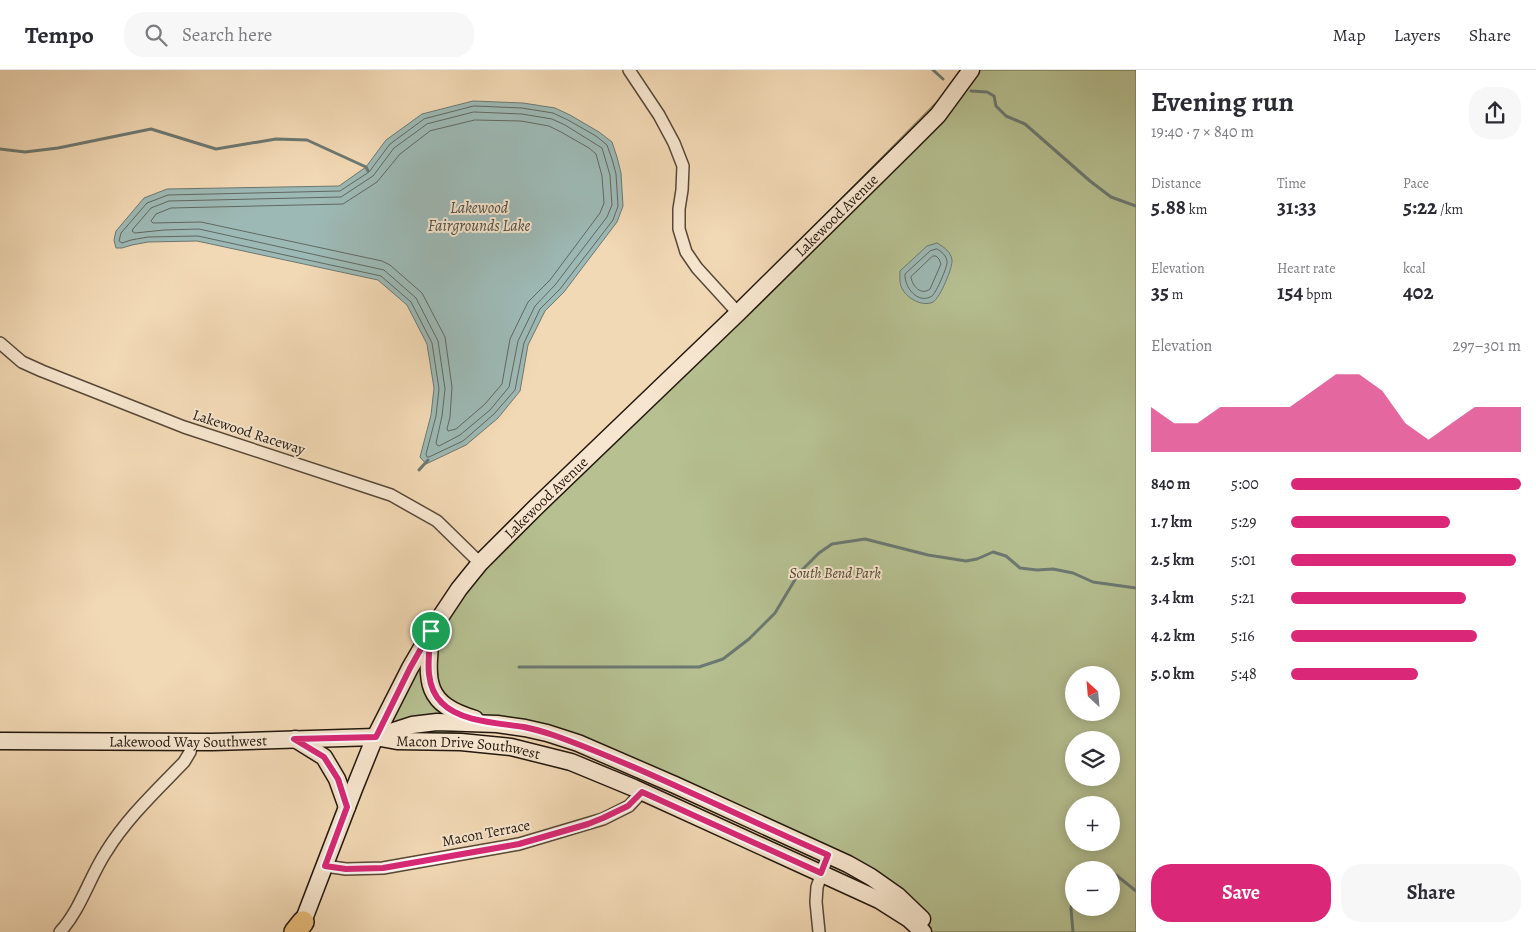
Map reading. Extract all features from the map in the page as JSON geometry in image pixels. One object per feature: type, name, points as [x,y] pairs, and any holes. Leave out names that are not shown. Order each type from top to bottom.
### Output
[{"type":"street","points":[[630,70],[659,115],[674,143],[683,166],[679,229],[686,252],[696,268],[738,313]]},
{"type":"street","name":"Lakewood Avenue","points":[[299,929],[376,737],[410,668],[431,631],[459,589],[480,563],[535,508],[738,313],[938,115],[970,70]]},
{"type":"street","name":"Lakewood Raceway","points":[[0,343],[22,362],[184,427],[391,495],[437,521],[480,563]]},
{"type":"street","points":[[431,631],[429,674],[431,687],[437,698],[443,705],[457,713],[496,724]]},
{"type":"street","name":"Macon Drive Southwest","points":[[376,737],[412,725],[437,722],[496,724],[525,728],[578,744],[675,785],[872,877],[898,896],[934,932]]},
{"type":"street","name":"Macon Drive Southwest","points":[[376,737],[397,741],[461,742],[511,747],[571,762],[642,792],[880,900],[909,919],[923,932]]},
{"type":"street","name":"Lakewood Way Southwest","points":[[0,741],[192,742],[376,737]]},
{"type":"street","points":[[294,739],[324,757],[338,779],[347,807]]},
{"type":"street","points":[[60,932],[78,907],[105,853],[129,819],[184,762],[190,752],[192,742]]},
{"type":"street","name":"Macon Terrace","points":[[325,866],[346,869],[383,868],[519,844],[603,818],[628,806],[642,792]]},
{"type":"street","points":[[819,932],[816,902],[817,887],[828,855]]},
{"type":"green space","name":"South Bend Park","points":[[968,70],[1136,70],[1136,932],[926,932],[828,855],[525,728],[376,737],[480,563]]},
{"type":"water","name":"Lakewood Fairgrounds Lake","points":[[473,101],[523,103],[555,108],[599,132],[612,142],[617,157],[621,173],[623,206],[617,222],[564,292],[545,311],[528,345],[520,391],[498,418],[466,445],[426,464],[420,457],[431,415],[434,388],[427,344],[407,305],[378,280],[197,241],[148,242],[116,248],[114,240],[116,231],[144,198],[167,189],[339,186],[366,167],[386,140],[422,114]]},
{"type":"water","points":[[937,243],[949,252],[952,264],[936,299],[929,303],[920,303],[905,293],[900,281],[900,271],[927,246]]},
{"type":"waterway","points":[[933,70],[943,79]]},
{"type":"waterway","points":[[971,91],[987,92],[994,96],[996,106],[1006,116],[1025,124],[1111,197],[1136,206]]},
{"type":"waterway","points":[[0,149],[25,152],[58,148],[151,129],[216,149],[276,139],[307,140],[366,167],[368,171]]},
{"type":"waterway","points":[[419,470],[428,460]]},
{"type":"waterway","points":[[519,667],[699,667],[723,659],[749,639],[775,613],[799,573],[819,553],[832,544],[865,539],[928,555],[966,561],[977,559],[993,552],[1006,556],[1020,568],[1053,569],[1073,573],[1093,582],[1136,588]]},
{"type":"waterway","points":[[1120,878],[1136,891]]},
{"type":"waterway","points":[[1072,916],[1073,932]]},
{"type":"route","points":[[431,631],[428,664],[431,687],[443,705],[457,713],[482,721],[547,733],[675,785],[828,855],[821,873],[642,792],[628,806],[603,818],[519,844],[383,868],[346,869],[325,866],[347,807],[338,779],[324,757],[294,739],[376,737],[410,668],[431,631]]}]
